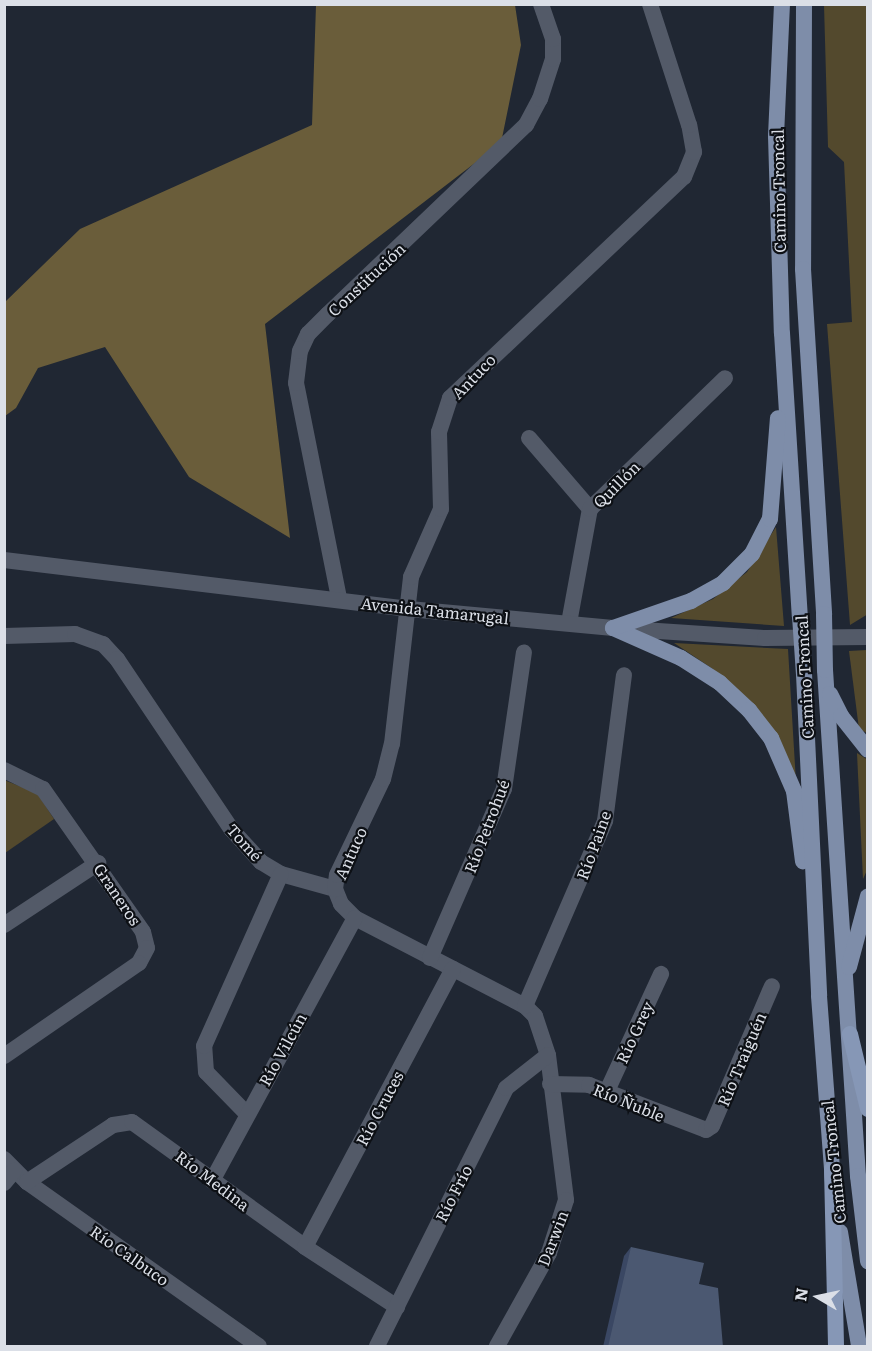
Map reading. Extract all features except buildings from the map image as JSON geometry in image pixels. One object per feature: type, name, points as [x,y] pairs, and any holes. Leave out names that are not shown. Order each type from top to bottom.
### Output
[{"type":"highway","points":[[850,1034],[867,1109]]},
{"type":"highway","points":[[832,1169],[836,1347]]},
{"type":"main road","name":"Camino Troncal","points":[[782,4],[776,136],[782,333],[804,674],[817,967],[832,1169],[848,1300],[859,1347]]},
{"type":"main road","name":"Camino Troncal","points":[[804,4],[803,268],[845,982],[867,1261]]},
{"type":"main road","points":[[613,628],[671,611],[723,583],[739,569],[763,536],[774,497],[782,333]]},
{"type":"main road","points":[[613,628],[681,658],[720,683],[749,710],[771,738],[794,791],[817,967]]},
{"type":"main road","points":[[826,675],[841,716],[867,750]]},
{"type":"main road","points":[[845,982],[867,896]]},
{"type":"street","name":"Constitución","points":[[339,598],[296,383],[300,351],[308,334],[526,125],[540,99],[553,59],[553,39],[541,4]]},
{"type":"street","name":"Antuco","points":[[335,889],[337,874],[383,779],[392,744],[413,571],[441,509],[439,432],[450,398],[684,177],[694,152],[689,125],[650,4]]},
{"type":"street","name":"Quillón","points":[[569,623],[590,509],[725,378]]},
{"type":"street","points":[[529,438],[590,509]]},
{"type":"street","name":"Avenida Tamarugal","points":[[4,560],[339,598],[409,609],[613,628],[765,638],[867,637]]},
{"type":"street","name":"Tomé","points":[[4,636],[54,632],[90,637],[103,644],[117,659],[232,830],[261,862],[281,874],[335,889]]},
{"type":"street","name":"Río Petrohué","points":[[430,958],[504,789],[524,652]]},
{"type":"street","name":"Río Paine","points":[[525,1006],[605,821],[624,675]]},
{"type":"street","name":"Graneros","points":[[4,770],[43,789],[98,863],[144,932],[144,954],[139,963],[4,1056]]},
{"type":"street","points":[[4,924],[98,863]]},
{"type":"street","points":[[246,1113],[206,1072],[204,1046],[281,874]]},
{"type":"street","points":[[335,889],[341,904],[356,918],[525,1006],[535,1016],[548,1055],[550,1084]]},
{"type":"street","name":"Río Vilcún","points":[[212,1181],[246,1113],[356,918]]},
{"type":"street","name":"Río Cruces","points":[[305,1247],[453,969]]},
{"type":"street","name":"Río Grey","points":[[607,1091],[661,974]]},
{"type":"street","name":"Río Traiguén","points":[[706,1130],[712,1126],[772,986]]},
{"type":"street","name":"Río Frío","points":[[377,1347],[506,1088],[548,1055]]},
{"type":"street","name":"Río Ñuble","points":[[550,1084],[569,1082],[607,1091],[697,1130],[706,1130]]},
{"type":"street","name":"Darwin","points":[[497,1347],[562,1222],[566,1200],[562,1153],[550,1084]]},
{"type":"street","name":"Río Medina","points":[[12,1174],[113,1125],[132,1122],[305,1247],[397,1307]]},
{"type":"street","name":"Río Calbuco","points":[[12,1174],[259,1347]]},
{"type":"shaded area","points":[[316,5],[515,5],[521,45],[501,143],[265,324],[290,538],[189,477],[105,347],[38,368],[16,408],[5,416],[5,302],[80,229],[312,125]]},
{"type":"shaded area","points":[[824,5],[868,5],[868,614],[850,625],[827,324],[852,322],[844,162],[828,147]]},
{"type":"shaded area","points":[[776,527],[784,626],[671,618],[713,599],[747,572]]},
{"type":"shaded area","points":[[674,643],[788,649],[796,782],[713,669]]},
{"type":"shaded area","points":[[867,650],[867,733],[859,729],[849,651]]},
{"type":"shaded area","points":[[857,753],[868,760],[868,868],[863,879]]},
{"type":"shaded area","points":[[4,780],[37,793],[54,819],[5,853]]}]
